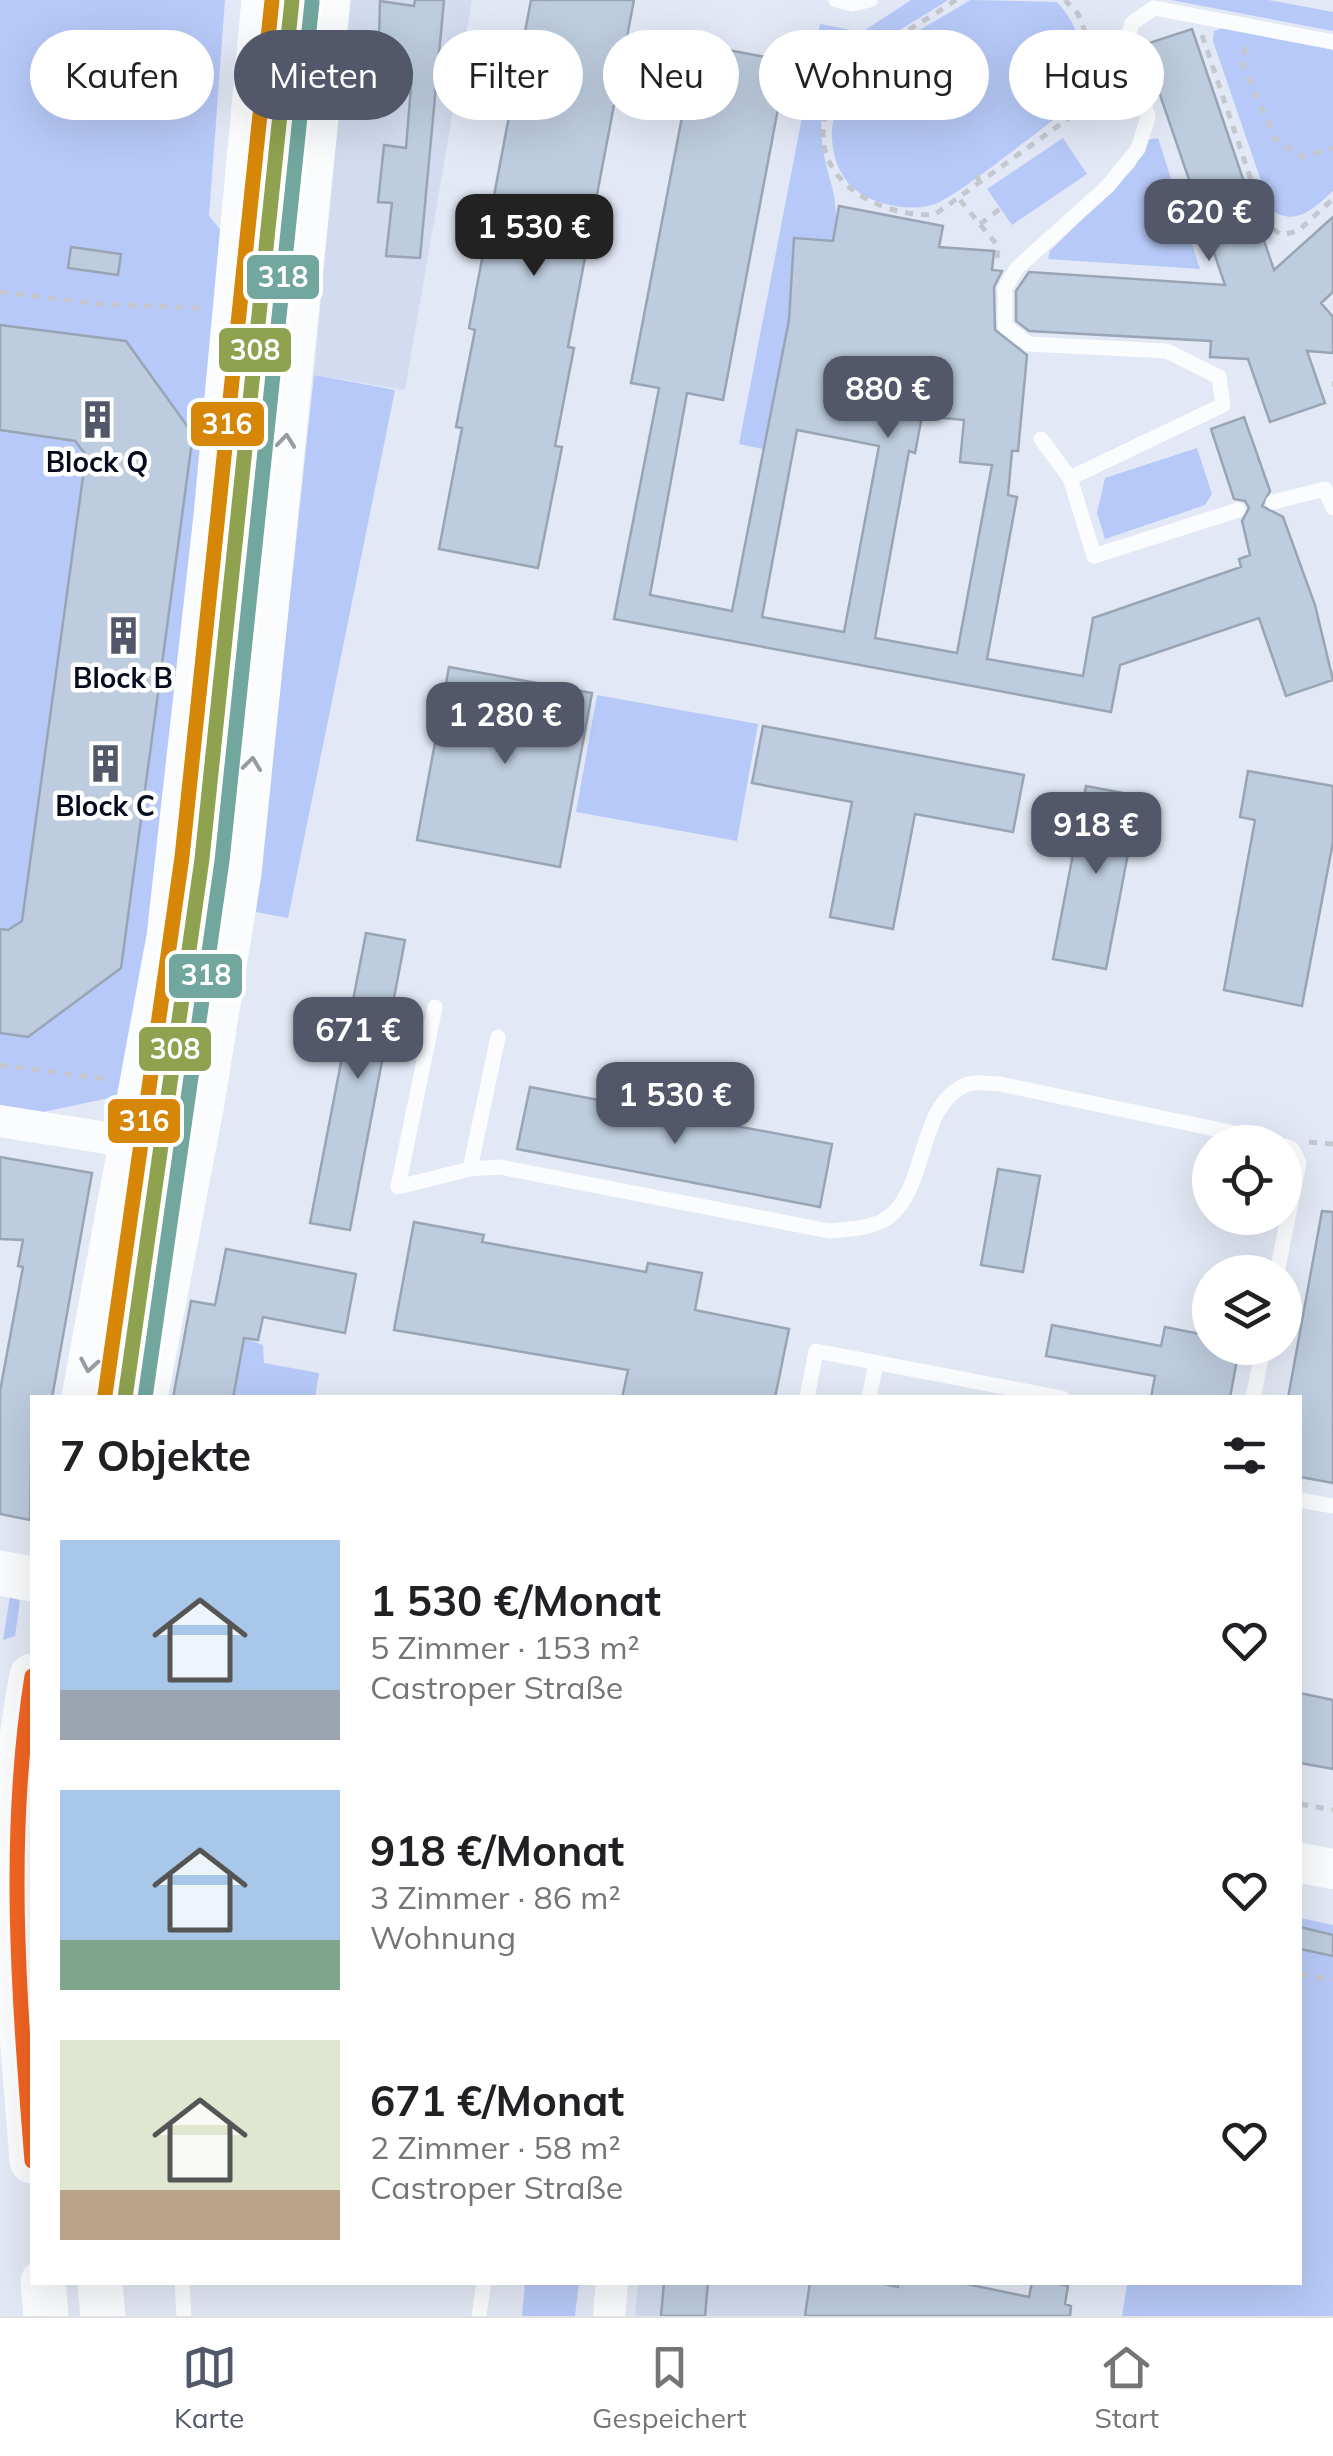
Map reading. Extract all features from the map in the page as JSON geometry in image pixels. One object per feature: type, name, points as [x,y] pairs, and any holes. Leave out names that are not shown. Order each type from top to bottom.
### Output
[{"type":"main road","points":[[84,1395],[130,1086],[169,937],[214,535],[264,0]]},
{"type":"main road","points":[[146,1395],[202,1103],[233,912],[261,682],[328,0]]},
{"type":"main road","points":[[0,1573],[30,1579]]},
{"type":"main road","points":[[0,1662],[30,1668]]},
{"type":"main road","points":[[30,1684],[18,1735],[12,1804],[14,1926],[30,2135]]},
{"type":"main road","points":[[43,2285],[46,2316]]},
{"type":"main road","points":[[100,2285],[103,2316]]},
{"type":"street","points":[[0,1121],[119,1140]]},
{"type":"street","points":[[1302,1864],[1333,1870]]},
{"type":"street","points":[[609,2316],[612,2285]]},
{"type":"lane","points":[[836,0],[870,0]]},
{"type":"lane","points":[[1070,478],[1224,405],[1219,377],[1168,351],[1028,344],[1005,326],[1005,288],[1017,268],[1108,186],[1138,149],[1148,117],[1126,45],[1132,22],[1154,8],[1333,42]]},
{"type":"lane","points":[[1041,440],[1070,478],[1094,556],[1238,510]]},
{"type":"lane","points":[[1273,502],[1325,488],[1333,508]]},
{"type":"lane","points":[[435,1007],[398,1187],[470,1169],[500,1167],[829,1232],[864,1228],[888,1218],[909,1194],[937,1116],[950,1098],[970,1083],[1000,1084],[1196,1125]]},
{"type":"lane","points":[[470,1169],[498,1037]]},
{"type":"lane","points":[[130,1086],[202,1103]]},
{"type":"lane","points":[[808,1395],[816,1351],[1046,1395]]},
{"type":"lane","points":[[870,1395],[876,1362]]},
{"type":"lane","points":[[1254,1395],[1260,1365]]},
{"type":"lane","points":[[1302,1500],[1333,1506]]},
{"type":"lane","points":[[182,2285],[184,2316]]},
{"type":"lane","points":[[479,2316],[484,2285]]},
{"type":"path","points":[[956,0],[939,16],[845,80],[828,108],[825,136],[832,170],[842,184],[872,205],[913,216],[934,215],[1066,124],[1082,101],[1092,73],[1092,49],[1078,14],[1065,0]]},
{"type":"path","points":[[1207,18],[1202,37],[1266,224],[1282,235],[1298,231],[1333,199]]},
{"type":"path","points":[[1241,61],[1276,140],[1286,151],[1303,157],[1333,148]]},
{"type":"path","points":[[977,176],[980,185]]},
{"type":"path","points":[[960,200],[998,246],[997,275],[1005,288]]},
{"type":"path","points":[[980,224],[1000,208]]},
{"type":"path","points":[[0,292],[100,304],[207,308]]},
{"type":"path","points":[[0,1065],[130,1086]]},
{"type":"path","points":[[1302,1804],[1333,1810]]},
{"type":"path","points":[[1302,1974],[1333,1980]]},
{"type":"shaded area","points":[[0,0],[225,0],[209,216],[229,240],[174,772],[123,1095],[43,1112],[0,1106]]},
{"type":"shaded area","points":[[278,0],[315,0],[312,30],[275,30]]},
{"type":"shaded area","points":[[349,0],[472,0],[467,30],[433,30],[433,120],[451,120],[405,390],[314,375],[338,120],[413,120],[413,30],[346,30]]},
{"type":"shaded area","points":[[911,0],[948,0],[901,30],[865,30]]},
{"type":"shaded area","points":[[970,0],[1057,2],[1076,30],[1009,30],[1009,120],[1054,120],[943,200],[912,208],[869,198],[852,187],[840,171],[832,139],[834,120],[989,120],[989,30],[920,30]]},
{"type":"shaded area","points":[[1171,0],[1268,0],[1333,12],[1333,31]]},
{"type":"shaded area","points":[[820,24],[852,30],[819,30]]},
{"type":"shaded area","points":[[1223,28],[1333,50],[1333,191],[1297,216],[1271,210],[1213,41],[1214,31]]},
{"type":"shaded area","points":[[266,120],[302,120],[224,865],[193,861]]},
{"type":"shaded area","points":[[801,120],[822,120],[824,156],[835,200],[833,241],[794,239],[788,321],[763,449],[739,444]]},
{"type":"shaded area","points":[[1063,138],[1087,174],[1012,225],[987,189]]},
{"type":"shaded area","points":[[1158,138],[1200,269],[1048,259],[1050,251],[1135,167],[1146,140]]},
{"type":"shaded area","points":[[314,375],[395,390],[288,918],[256,912]]},
{"type":"shaded area","points":[[1197,448],[1212,494],[1205,505],[1105,539],[1097,513],[1105,478]]},
{"type":"shaded area","points":[[597,695],[758,724],[737,841],[576,812]]},
{"type":"shaded area","points":[[244,1338],[263,1345],[264,1363],[319,1373],[315,1395],[234,1395]]},
{"type":"shaded area","points":[[10,1596],[20,1601],[15,1636],[3,1640]]},
{"type":"shaded area","points":[[1302,1918],[1333,1925],[1333,2316],[1122,2316],[1127,2285],[1302,2285]]},
{"type":"shaded area","points":[[525,2285],[579,2285],[575,2316],[522,2316]]},
{"type":"shaded area","points":[[638,2285],[842,2285],[837,2316],[635,2316]]},
{"type":"building","points":[[415,0],[444,0],[441,30],[433,30],[433,118],[420,258],[386,256],[392,203],[378,202],[384,145],[406,148],[408,120],[413,120],[413,30],[379,30],[380,1],[414,6]]},
{"type":"building","points":[[531,0],[634,0],[628,30],[603,30],[603,120],[611,120],[568,347],[574,348],[555,446],[562,447],[538,568],[439,549],[462,428],[456,427],[475,330],[469,328],[508,120],[583,120],[583,30],[525,30]]},
{"type":"building","points":[[1192,29],[1274,270],[1333,217],[1333,292],[1321,303],[1333,317],[1333,353],[1307,351],[1325,403],[1270,422],[1248,359],[1210,357],[1211,341],[1029,331],[1016,321],[1016,291],[1029,272],[1225,285],[1164,106],[1164,38]]},
{"type":"building","points":[[739,52],[759,56],[759,120],[776,120],[723,400],[687,393],[650,595],[732,611],[789,320],[794,238],[833,241],[839,206],[943,226],[939,247],[994,251],[992,270],[1002,271],[994,287],[995,330],[1027,355],[1018,451],[1012,451],[1008,495],[1017,497],[987,659],[1083,676],[1093,618],[1241,567],[1239,559],[1250,555],[1242,521],[1249,508],[1245,501],[1234,499],[1211,429],[1244,417],[1270,491],[1262,506],[1283,517],[1315,605],[1333,680],[1286,696],[1259,618],[1120,665],[1111,712],[614,619],[659,388],[631,383],[681,120],[739,120]],"holes":[[[922,416],[964,420],[960,462],[992,465],[957,653],[875,638],[909,451],[915,453]],[[797,430],[879,446],[844,632],[762,617]]]},
{"type":"building","points":[[71,247],[121,254],[118,275],[68,268]]},
{"type":"building","points":[[0,325],[126,341],[193,434],[121,968],[28,1037],[0,1033],[0,929],[8,930],[22,921],[86,455],[75,441],[0,430]]},
{"type":"building","points":[[449,667],[592,693],[560,867],[417,840]]},
{"type":"building","points":[[763,726],[1024,775],[1013,832],[915,814],[893,929],[830,917],[852,802],[752,783]]},
{"type":"building","points":[[1248,771],[1333,786],[1333,842],[1302,1006],[1224,990],[1255,820],[1240,817]]},
{"type":"building","points":[[1086,786],[1139,796],[1106,969],[1053,959]]},
{"type":"building","points":[[366,933],[405,940],[350,1230],[310,1223]]},
{"type":"building","points":[[530,1087],[832,1144],[820,1207],[517,1149]]},
{"type":"building","points":[[0,1157],[92,1173],[53,1395],[30,1395],[30,1520],[0,1514],[0,1391],[23,1267],[18,1266],[23,1240],[0,1239]]},
{"type":"building","points":[[998,1169],[1040,1176],[1023,1272],[981,1265]]},
{"type":"building","points":[[1322,1211],[1333,1212],[1333,1483],[1302,1477],[1302,1395],[1289,1395],[1294,1365],[1302,1365],[1302,1321]]},
{"type":"building","points":[[414,1222],[484,1235],[482,1242],[646,1272],[648,1263],[702,1273],[695,1310],[789,1329],[776,1395],[623,1395],[628,1370],[394,1330]]},
{"type":"building","points":[[226,1249],[356,1274],[345,1333],[263,1317],[258,1340],[244,1338],[234,1395],[174,1395],[191,1301],[215,1305]]},
{"type":"building","points":[[1052,1325],[1161,1346],[1165,1327],[1192,1332],[1192,1365],[1236,1365],[1231,1395],[1152,1395],[1155,1376],[1046,1356]]},
{"type":"building","points":[[1302,1693],[1333,1700],[1333,1769],[1302,1763]]},
{"type":"building","points":[[1302,1927],[1333,1935],[1333,1956],[1302,1949]]},
{"type":"building","points":[[664,2285],[708,2285],[705,2316],[661,2316]]},
{"type":"building","points":[[810,2285],[971,2285],[1029,2297],[1031,2285],[1064,2285],[1068,2286],[1065,2304],[1071,2306],[1070,2316],[805,2316]]},
{"type":"transit line","name":"316","points":[[105,1395],[182,857],[272,0]]},
{"type":"transit line","name":"308","points":[[125,1395],[202,859],[292,0]]},
{"type":"transit line","name":"318","points":[[145,1395],[222,861],[312,2]]},
{"type":"transit line","points":[[30,1691],[17,1858],[19,1979],[30,2133]]},
{"type":"place","name":"Block Q","points":[[97,419]]},
{"type":"place","name":"Block B","points":[[123,635]]},
{"type":"place","name":"Block C","points":[[105,764]]}]
